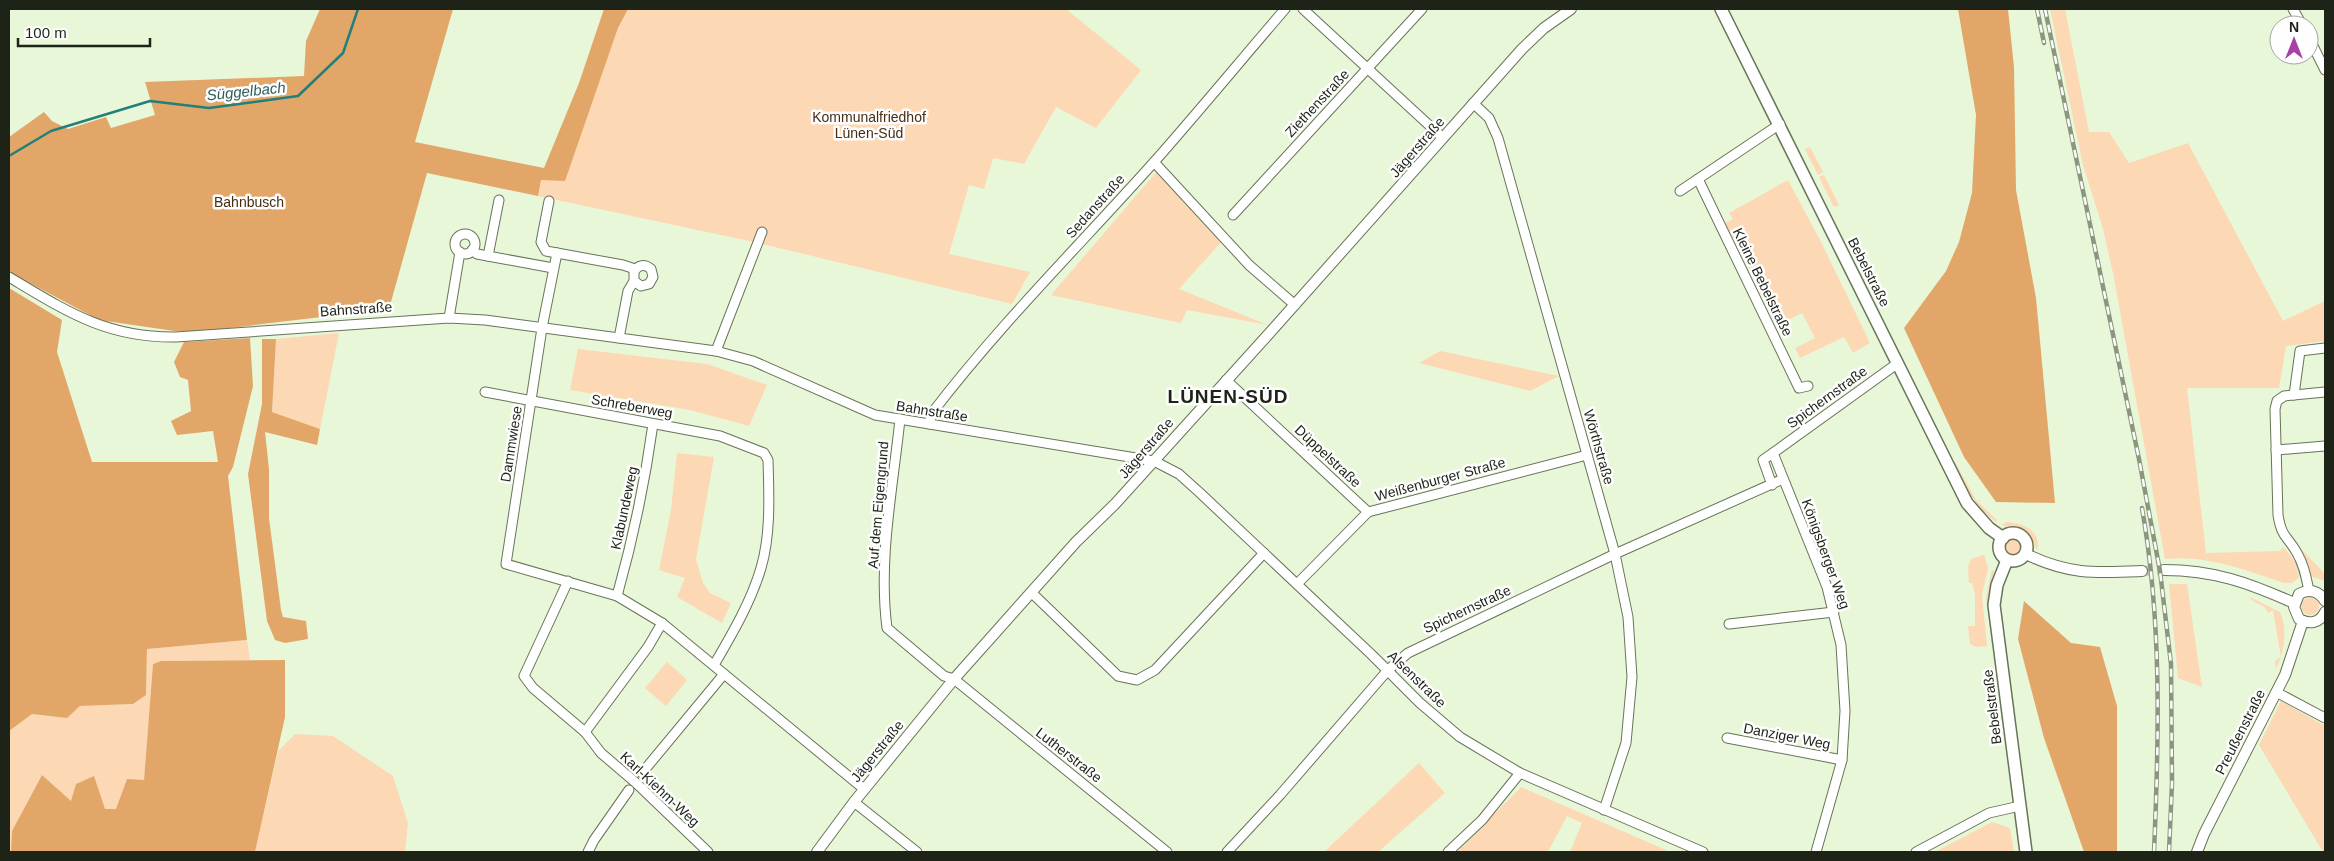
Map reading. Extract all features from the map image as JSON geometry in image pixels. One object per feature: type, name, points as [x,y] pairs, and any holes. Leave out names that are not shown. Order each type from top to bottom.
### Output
[{"type":"main road","name":"Bebelstraße","points":[[1722,9],[1966,503],[1989,528],[2003,538]]},
{"type":"main road","points":[[2011,533],[2024,537],[2028,545],[2026,554],[2020,560],[2007,560],[1999,550],[2003,538],[2011,533]]},
{"type":"main road","name":"Bebelstraße","points":[[2007,560],[1997,585],[1994,605],[2026,852]]},
{"type":"street","name":"Sedanstraße","points":[[929,424],[932,413],[982,354],[1096,223],[1154,162],[1285,9]]},
{"type":"street","points":[[1303,9],[1443,138]]},
{"type":"street","name":"Ziethenstraße","points":[[1233,215],[1422,9]]},
{"type":"street","name":"Jägerstraße","points":[[816,852],[864,789],[954,679],[1076,542],[1154,461],[1473,103],[1536,35],[1571,9]]},
{"type":"street","points":[[2319,58],[2325,70]]},
{"type":"street","name":"Wörthstraße","points":[[1473,103],[1489,118],[1498,138],[1615,554],[1628,617],[1632,677],[1626,743],[1604,810]]},
{"type":"street","points":[[1680,191],[1780,124]]},
{"type":"street","points":[[1154,162],[1249,266],[1295,305]]},
{"type":"street","name":"Kleine Bebelstraße","points":[[1698,179],[1799,388],[1808,386]]},
{"type":"street","points":[[488,256],[499,200]]},
{"type":"street","points":[[549,201],[541,242],[546,251],[624,265],[635,269]]},
{"type":"street","points":[[716,352],[762,232]]},
{"type":"street","points":[[449,318],[460,252],[455,243],[461,235],[473,238],[472,250],[466,253],[460,252]]},
{"type":"street","points":[[472,250],[477,254],[553,268]]},
{"type":"street","name":"Dammwiese","points":[[557,253],[542,328],[506,564],[568,581]]},
{"type":"street","points":[[619,338],[628,291],[634,281],[635,269],[639,266],[648,266],[651,269],[654,277],[645,286],[634,281]]},
{"type":"street","name":"Bahnstraße","points":[[9,277],[93,324],[145,336],[176,336],[449,318],[542,328],[716,352],[754,361],[866,412],[1154,461]]},
{"type":"street","points":[[2294,395],[2300,351],[2325,348]]},
{"type":"street","name":"Spichernstraße","points":[[1773,453],[1898,363]]},
{"type":"street","name":"Düppelstraße","points":[[1226,380],[1368,512]]},
{"type":"street","name":"Schreberweg","points":[[485,392],[720,436],[764,453],[768,460],[769,512],[761,566],[740,618],[714,665]]},
{"type":"street","points":[[2308,590],[2300,559],[2281,531],[2278,515],[2275,423],[2277,401],[2284,396],[2325,392]]},
{"type":"street","name":"Auf dem Eigengrund","points":[[900,419],[886,546],[884,612],[887,628],[944,676],[954,679]]},
{"type":"street","name":"Klabundeweg","points":[[617,596],[632,541],[647,469],[653,424]]},
{"type":"street","points":[[2276,450],[2325,446]]},
{"type":"street","points":[[1772,485],[1763,460],[1773,453]]},
{"type":"street","name":"Königsberger Weg","points":[[1773,453],[1827,587],[1841,645],[1845,711],[1842,760],[1816,852]]},
{"type":"street","name":"Weißenburger Straße","points":[[1297,584],[1368,512],[1587,455]]},
{"type":"street","name":"Alsenstraße","points":[[1154,461],[1187,480],[1447,727],[1474,747],[1520,773],[1703,852]]},
{"type":"street","name":"Spichernstraße","points":[[1227,852],[1280,795],[1388,670],[1408,654],[1425,644],[1615,554],[1783,479]]},
{"type":"street","points":[[1032,593],[1118,676],[1138,680],[1155,670],[1264,552]]},
{"type":"street","points":[[2026,554],[2073,572],[2142,571]]},
{"type":"street","points":[[2164,570],[2188,570],[2228,577],[2294,603]]},
{"type":"street","points":[[568,581],[617,596],[662,623],[864,789]]},
{"type":"street","name":"Karl-Kiehm-Weg","points":[[568,581],[524,676],[533,688],[585,732],[601,753],[635,782],[708,852]]},
{"type":"street","points":[[2325,601],[2318,593],[2308,590],[2299,594],[2294,603],[2296,616],[2303,622],[2314,623],[2325,612]]},
{"type":"street","points":[[1728,624],[1834,612]]},
{"type":"street","name":"Preußenstraße","points":[[2197,852],[2204,834],[2276,692],[2292,657],[2303,622]]},
{"type":"street","points":[[585,732],[648,647],[662,623]]},
{"type":"street","points":[[642,773],[724,674]]},
{"type":"street","name":"Lutherstraße","points":[[954,679],[1167,852]]},
{"type":"street","points":[[2276,692],[2325,718]]},
{"type":"street","name":"Danziger Weg","points":[[1727,738],[1842,760]]},
{"type":"street","points":[[1448,852],[1482,820],[1520,773]]},
{"type":"street","points":[[588,852],[594,840],[629,790]]},
{"type":"street","points":[[854,802],[917,852]]},
{"type":"street","points":[[1916,852],[1989,813],[2020,806]]},
{"type":"street","name":"Karl-Kiehm-Weg","points":[[693,852],[699,844]]},
{"type":"green space","name":"Bahnbusch","points":[[320,9],[453,9],[415,142],[544,168],[579,83],[604,9],[628,9],[618,28],[565,181],[541,180],[538,196],[427,173],[389,309],[188,333],[99,320],[9,272],[9,137],[44,112],[52,121],[68,129],[106,117],[111,128],[155,115],[145,82],[304,76],[306,41]]},
{"type":"green space","name":"Kommunalfriedhof Lünen-Süd","points":[[628,9],[1066,9],[1141,70],[1096,128],[1056,107],[1024,164],[993,158],[984,189],[969,185],[949,254],[1030,272],[1012,304],[754,242],[538,196],[541,180],[565,180],[618,28]]},
{"type":"green space","points":[[1958,9],[2008,9],[2014,67],[2016,190],[2036,298],[2055,503],[1996,502],[1964,457],[1904,328],[1946,271],[1959,242],[1972,193],[1976,115]]},
{"type":"green space","points":[[2050,9],[2065,9],[2089,132],[2109,132],[2129,163],[2188,143],[2283,321],[2325,301],[2325,341],[2286,346],[2279,388],[2187,388],[2206,553],[2280,551],[2283,547],[2292,557],[2297,569],[2299,578],[2292,583],[2284,583],[2211,561],[2181,558],[2165,559],[2113,273],[2103,229],[2083,165]]},
{"type":"green space","points":[[1810,147],[1823,172],[1818,175],[1805,149]]},
{"type":"green space","points":[[1158,170],[1223,240],[1179,289],[1268,325],[1187,310],[1181,323],[1051,295]]},
{"type":"green space","points":[[1824,175],[1839,205],[1834,207],[1819,177]]},
{"type":"green space","points":[[1788,180],[1823,246],[1870,343],[1853,353],[1844,337],[1800,358],[1795,348],[1815,338],[1802,313],[1786,321],[1762,272],[1753,275],[1725,223],[1733,219],[1729,213]]},
{"type":"green space","points":[[9,288],[62,320],[57,352],[92,462],[218,462],[213,431],[177,435],[171,421],[191,411],[188,380],[180,377],[174,362],[184,342],[250,338],[253,386],[233,467],[228,476],[247,640],[147,649],[146,695],[133,704],[80,706],[67,718],[32,714],[9,731]]},
{"type":"green space","points":[[339,333],[320,429],[272,412],[276,339]]},
{"type":"green space","points":[[262,339],[276,339],[272,412],[320,429],[317,445],[265,432],[269,469],[269,518],[281,610],[283,617],[306,621],[308,639],[285,643],[275,640],[267,621],[248,474],[262,404]]},
{"type":"green space","points":[[578,349],[707,364],[767,385],[749,426],[690,410],[570,390]]},
{"type":"green space","points":[[1440,351],[1559,376],[1530,391],[1419,363]]},
{"type":"green space","points":[[677,453],[714,457],[696,559],[703,583],[710,593],[731,603],[722,623],[677,597],[685,578],[659,570],[671,510]]},
{"type":"green space","points":[[1955,462],[1976,500],[1997,520],[1996,522],[1971,496],[1958,472]]},
{"type":"green space","points":[[2006,522],[2024,526],[2034,533],[2037,537],[2037,550],[2031,538],[2024,530],[2001,525]]},
{"type":"green space","points":[[2013,538],[2019,541],[2022,547],[2019,553],[2013,556],[2007,553],[2004,547],[2007,541]]},
{"type":"green space","points":[[2299,547],[2325,574],[2325,581],[2311,576]]},
{"type":"green space","points":[[1984,555],[1988,568],[1982,595],[1987,646],[1977,647],[1970,644],[1968,626],[1975,626],[1975,594],[1972,583],[1969,583],[1968,567],[1971,559]]},
{"type":"green space","points":[[1992,570],[1994,571],[1989,595],[1994,643],[1992,645],[1986,598]]},
{"type":"green space","points":[[2169,584],[2187,584],[2202,687],[2178,678]]},
{"type":"green space","points":[[2250,597],[2280,612],[2284,626],[2281,656],[2273,610],[2268,613],[2264,607]]},
{"type":"green space","points":[[2310,597],[2316,600],[2319,606],[2316,612],[2310,615],[2304,612],[2301,606],[2304,600]]},
{"type":"green space","points":[[2024,601],[2071,643],[2100,647],[2117,706],[2117,852],[2084,852],[2044,738],[2018,639]]},
{"type":"green space","points":[[247,640],[250,660],[161,661],[153,664],[144,781],[116,809],[104,809],[93,776],[72,802],[42,775],[12,831],[11,852],[9,852],[9,731],[32,714],[67,718],[80,706],[133,704],[146,695],[147,649]]},
{"type":"green space","points":[[2281,657],[2279,663],[2276,669],[2275,661]]},
{"type":"green space","points":[[285,660],[285,717],[255,852],[11,852],[12,831],[42,775],[71,801],[76,784],[94,776],[105,809],[116,809],[127,779],[144,780],[153,664],[161,661]]},
{"type":"green space","points":[[667,662],[687,680],[666,706],[645,688]]},
{"type":"green space","points":[[2281,701],[2325,726],[2325,852],[2323,852],[2259,745]]},
{"type":"green space","points":[[295,734],[333,736],[393,776],[408,823],[405,852],[255,852],[278,751]]},
{"type":"green space","points":[[1419,763],[1445,793],[1378,852],[1324,852]]},
{"type":"green space","points":[[1521,787],[1666,850],[1665,852],[1570,852],[1582,823],[1567,816],[1548,852],[1457,852]]},
{"type":"green space","points":[[1992,822],[2010,828],[2014,852],[1935,852]]},
{"type":"waterway","name":"Süggelbach","points":[[9,156],[51,131],[150,101],[209,108],[298,96],[343,53],[358,9]]},
{"type":"tunnel","points":[[2142,571],[2164,570]]},
{"type":"railway","points":[[2037,9],[2044,43]]},
{"type":"railway","points":[[2045,9],[2139,459],[2160,571],[2171,664],[2172,783],[2169,852]]},
{"type":"railway","points":[[2142,508],[2153,593],[2156,636],[2158,723],[2154,852]]},
{"type":"district","name":"LÜNEN-SÜD","points":[[1228,396]]}]
